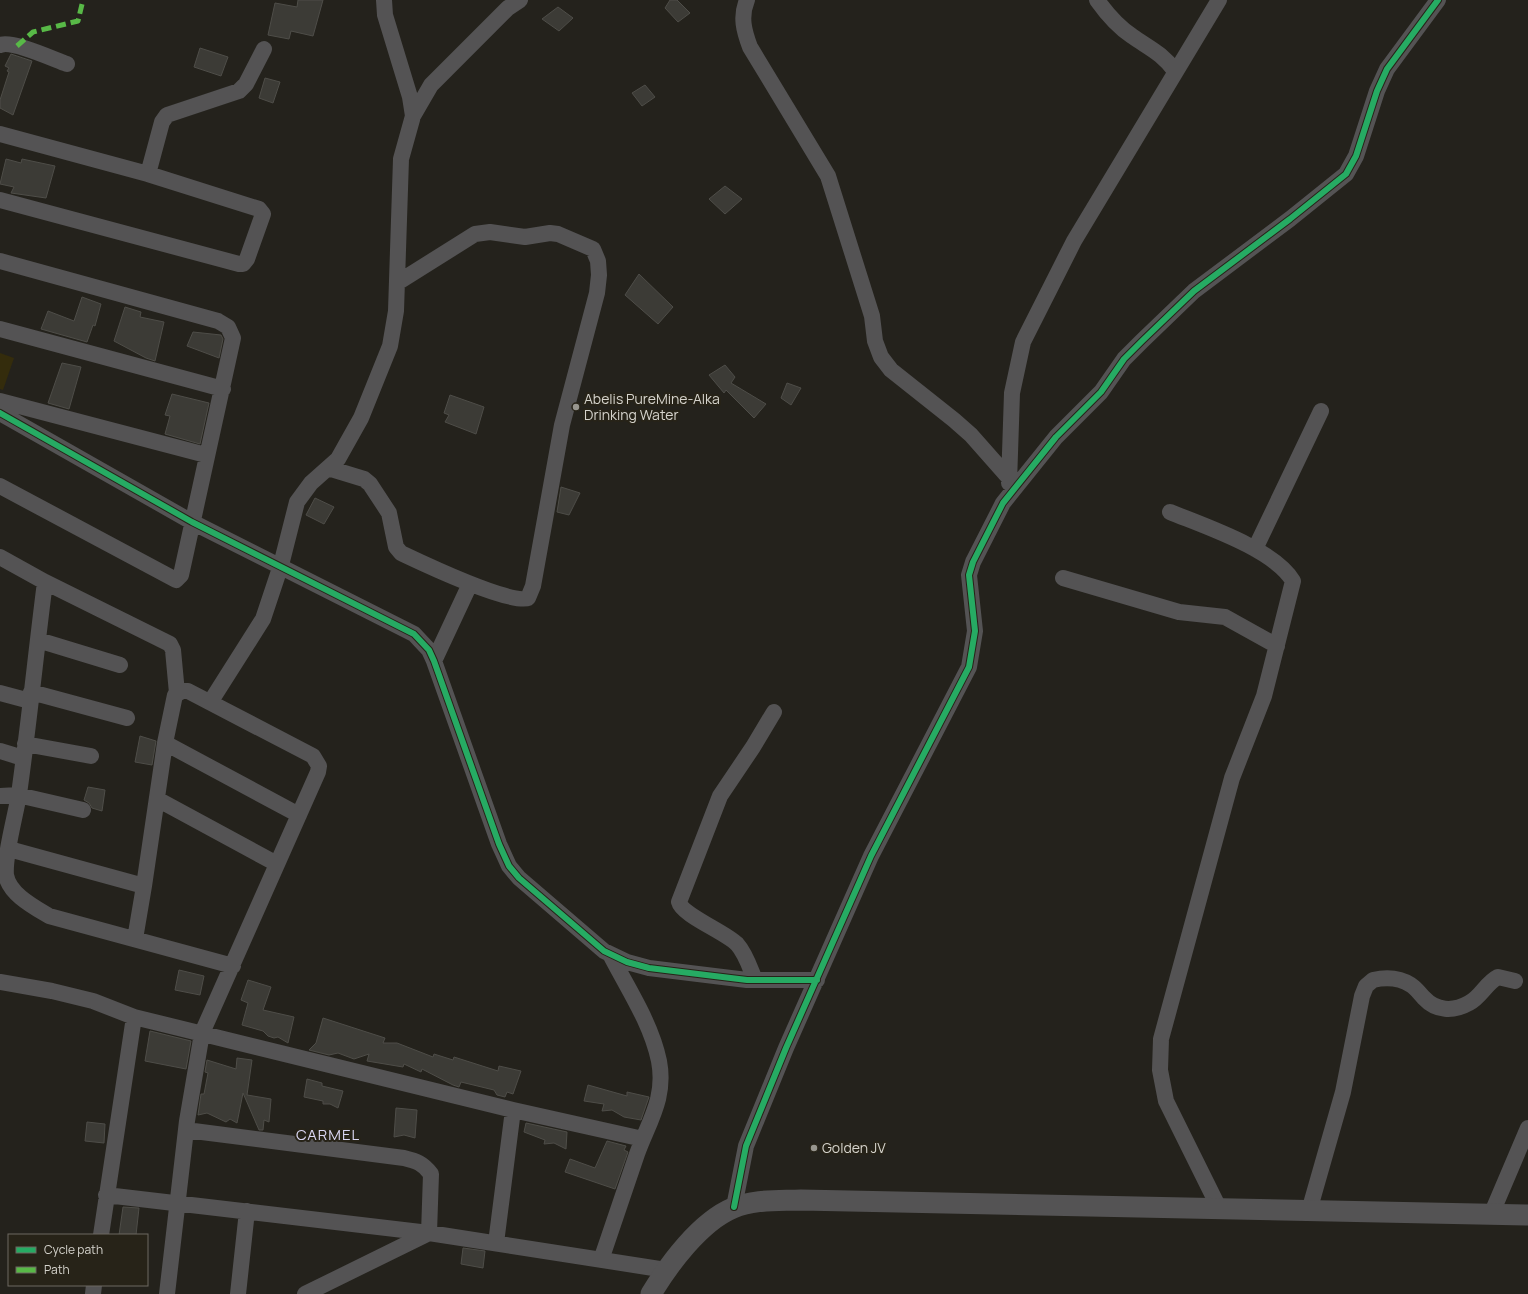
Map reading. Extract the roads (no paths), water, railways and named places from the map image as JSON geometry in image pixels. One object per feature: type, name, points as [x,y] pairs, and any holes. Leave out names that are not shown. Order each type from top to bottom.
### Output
[{"type":"street","points":[[384,0],[386,15],[410,97],[412,116]]},
{"type":"street","points":[[211,701],[263,619],[281,565],[297,502],[311,483],[328,468],[345,449],[361,418],[387,353],[394,332],[401,159],[412,116],[431,85],[442,73],[508,8],[520,0]]},
{"type":"street","points":[[747,0],[743,14],[743,28],[750,47],[828,176],[872,316],[875,341],[881,357],[891,370],[971,435],[1009,478]]},
{"type":"street","points":[[1097,0],[1116,24],[1132,37],[1155,50],[1175,71]]},
{"type":"street","points":[[1009,494],[1012,393],[1023,342],[1074,241],[1218,0]]},
{"type":"street","points":[[734,1207],[746,1146],[816,980],[871,856],[969,667],[975,631],[969,575],[972,562],[1009,494],[1056,437],[1101,392],[1124,359],[1189,296],[1209,279],[1290,220],[1346,174],[1356,156],[1377,91],[1387,68],[1438,0]]},
{"type":"street","points":[[0,45],[5,44],[17,46],[67,64]]},
{"type":"street","points":[[148,174],[162,122],[167,115],[239,91],[246,84],[264,49]]},
{"type":"street","points":[[0,134],[148,174],[262,210],[263,214],[245,262],[236,264],[0,200]]},
{"type":"street","points":[[328,468],[364,479],[370,484],[389,513],[396,547],[401,553],[470,584],[519,599],[528,598],[532,591],[562,425],[599,284],[596,255],[592,249],[586,245],[558,234],[550,233],[525,237],[482,232],[475,234],[397,283]]},
{"type":"street","points":[[0,261],[225,324],[231,331],[234,338],[206,455],[181,575],[176,580],[173,580],[0,486]]},
{"type":"street","points":[[0,329],[222,389]]},
{"type":"street","points":[[0,400],[206,455]]},
{"type":"street","points":[[1255,549],[1321,411]]},
{"type":"street","points":[[0,412],[192,522],[406,628],[421,641],[434,661],[499,844],[509,866],[530,887],[611,956],[651,1034],[659,1062],[659,1097],[655,1114],[643,1139],[601,1260]]},
{"type":"street","points":[[1170,512],[1233,538],[1255,549],[1286,573],[1293,581],[1262,702],[1232,778],[1161,1039],[1160,1070],[1166,1100],[1220,1210]]},
{"type":"street","points":[[0,557],[45,582],[170,644],[173,650],[177,694]]},
{"type":"street","points":[[1063,578],[1179,612],[1225,618],[1277,646]]},
{"type":"street","points":[[45,582],[18,795],[9,849],[3,874],[24,901],[49,916],[233,966]]},
{"type":"street","points":[[434,661],[470,584]]},
{"type":"street","points":[[38,640],[120,665]]},
{"type":"street","points":[[135,939],[158,799],[172,700],[177,694],[188,691],[211,701],[313,756],[319,766],[318,772],[202,1033],[176,1203],[167,1294]]},
{"type":"street","points":[[0,693],[31,697],[127,718]]},
{"type":"street","points":[[755,980],[744,954],[736,943],[685,910],[679,902],[720,796],[753,747],[774,712]]},
{"type":"street","points":[[165,743],[299,815]]},
{"type":"street","points":[[0,752],[24,751],[91,756]]},
{"type":"street","points":[[0,796],[18,795],[84,810]]},
{"type":"street","points":[[158,799],[277,864]]},
{"type":"street","points":[[9,849],[144,886]]},
{"type":"street","points":[[611,956],[649,968],[755,980],[816,980]]},
{"type":"street","points":[[1309,1211],[1343,1092],[1362,996],[1366,986],[1373,980],[1397,979],[1412,985],[1430,1004],[1438,1008],[1448,1010],[1468,1004],[1485,990],[1492,980],[1498,977],[1515,981]]},
{"type":"street","points":[[0,982],[52,991],[94,1001],[134,1017],[512,1110],[643,1139]]},
{"type":"street","points":[[101,1234],[134,1017]]},
{"type":"street","points":[[496,1243],[512,1110]]},
{"type":"street","points":[[1492,1215],[1528,1128]]},
{"type":"street","points":[[186,1130],[417,1161],[426,1166],[431,1174],[429,1233]]},
{"type":"street","points":[[106,1195],[429,1233],[666,1270]]},
{"type":"street","points":[[651,1294],[666,1270],[698,1232],[734,1207],[759,1202],[801,1200],[1220,1210],[1528,1215]]},
{"type":"street","points":[[238,1294],[247,1211]]},
{"type":"street","points":[[305,1294],[429,1233]]},
{"type":"place","name":"Abelis PureMine-Alka Drinking Water","points":[[576,407]]},
{"type":"place","name":"Golden JV","points":[[814,1148]]},
{"type":"district","name":"CARMEL","points":[[328,1135]]}]
